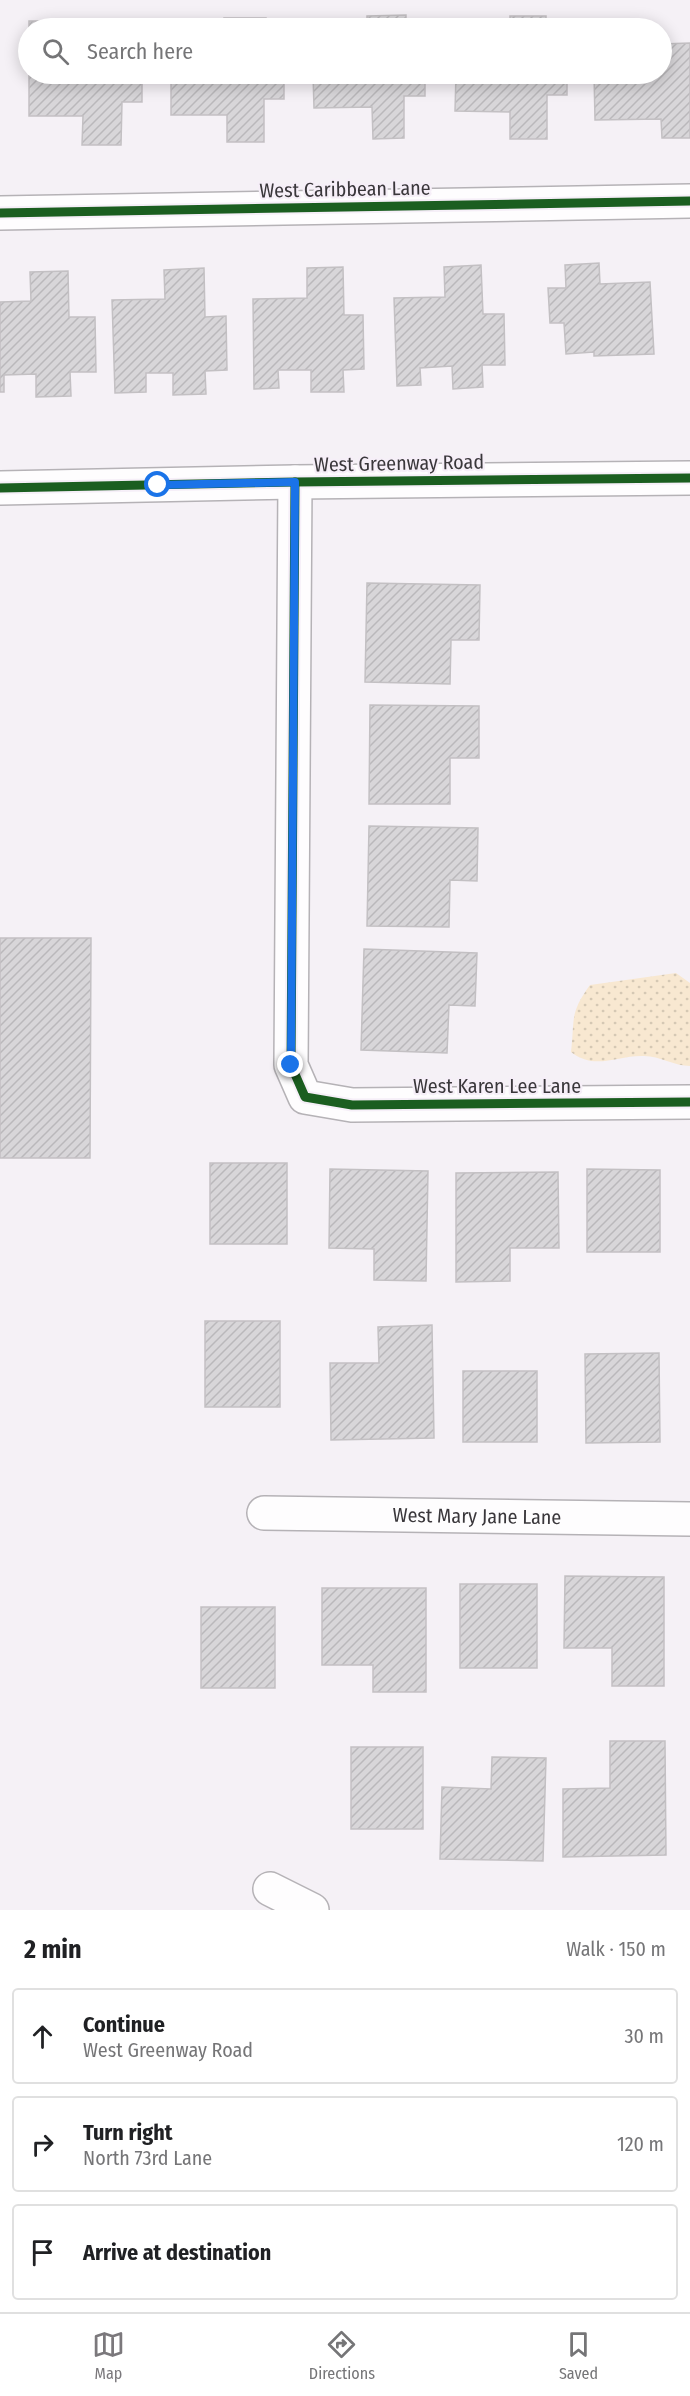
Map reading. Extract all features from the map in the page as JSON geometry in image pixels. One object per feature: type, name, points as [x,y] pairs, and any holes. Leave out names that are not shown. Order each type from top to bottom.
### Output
[{"type":"street","name":"West Caribbean Lane","points":[[0,213],[690,201]]},
{"type":"street","name":"West Greenway Road","points":[[0,488],[690,478]]},
{"type":"street","name":"West Karen Lee Lane","points":[[295,482],[291,1065],[305,1097],[352,1105],[690,1102]]},
{"type":"street","name":"West Mary Jane Lane","points":[[264,1513],[690,1519]]},
{"type":"street","points":[[270,1889],[312,1910]]},
{"type":"shaded area","points":[[676,973],[690,983],[690,1066],[644,1056],[606,1061],[589,1060],[580,1058],[571,1052],[576,1010],[590,985]]},
{"type":"building","points":[[406,15],[406,18],[367,18],[367,16]]},
{"type":"building","points":[[510,16],[546,16],[546,18],[510,18]]},
{"type":"building","points":[[690,43],[690,138],[662,138],[661,119],[595,120],[594,84],[672,84],[672,44]]},
{"type":"building","points":[[29,84],[142,84],[142,102],[122,102],[121,145],[82,145],[83,116],[29,116]]},
{"type":"building","points":[[171,84],[284,84],[284,99],[264,99],[264,142],[227,142],[227,115],[171,115]]},
{"type":"building","points":[[313,84],[425,84],[425,96],[404,96],[404,138],[373,139],[372,107],[314,108]]},
{"type":"building","points":[[456,84],[567,84],[567,95],[547,95],[547,139],[510,139],[510,112],[455,111]]},
{"type":"building","points":[[599,263],[600,284],[650,282],[654,354],[594,356],[594,352],[566,354],[564,323],[550,323],[548,288],[566,288],[565,265]]},
{"type":"building","points":[[481,265],[483,314],[504,314],[505,365],[482,365],[483,387],[453,389],[452,366],[420,368],[421,385],[397,386],[394,298],[445,297],[444,267]]},
{"type":"building","points":[[343,267],[344,315],[363,315],[364,369],[343,370],[344,392],[311,392],[311,370],[278,370],[279,388],[254,389],[253,299],[307,298],[307,268]]},
{"type":"building","points":[[204,268],[205,317],[226,316],[227,370],[205,371],[206,394],[173,395],[173,373],[146,373],[146,392],[115,393],[112,300],[165,299],[164,270]]},
{"type":"building","points":[[68,271],[69,317],[95,317],[96,372],[70,372],[71,396],[36,397],[36,374],[4,375],[4,392],[0,392],[0,302],[31,301],[30,272]]},
{"type":"building","points":[[367,583],[480,585],[479,640],[451,640],[450,684],[365,682]]},
{"type":"building","points":[[370,705],[479,706],[479,758],[450,758],[450,804],[369,804]]},
{"type":"building","points":[[369,826],[478,828],[477,881],[450,880],[449,927],[367,926]]},
{"type":"building","points":[[0,938],[91,938],[90,1158],[0,1158]]},
{"type":"building","points":[[364,949],[477,953],[475,1006],[449,1005],[447,1053],[361,1050]]},
{"type":"building","points":[[210,1163],[287,1163],[287,1244],[210,1244]]},
{"type":"building","points":[[330,1169],[428,1171],[426,1281],[374,1280],[374,1249],[329,1248]]},
{"type":"building","points":[[587,1169],[660,1170],[660,1252],[587,1252]]},
{"type":"building","points":[[558,1172],[559,1248],[510,1248],[510,1281],[456,1282],[456,1173]]},
{"type":"building","points":[[205,1321],[280,1321],[280,1407],[205,1407]]},
{"type":"building","points":[[432,1325],[434,1438],[331,1440],[330,1363],[379,1363],[378,1327]]},
{"type":"building","points":[[659,1353],[660,1442],[586,1443],[585,1354]]},
{"type":"building","points":[[463,1371],[537,1371],[537,1442],[463,1442]]},
{"type":"building","points":[[565,1576],[664,1577],[664,1686],[612,1686],[612,1648],[564,1648]]},
{"type":"building","points":[[460,1584],[537,1584],[537,1668],[460,1668]]},
{"type":"building","points":[[322,1588],[426,1588],[426,1692],[373,1692],[373,1665],[322,1665]]},
{"type":"building","points":[[201,1607],[275,1607],[275,1688],[201,1688]]},
{"type":"building","points":[[610,1741],[665,1741],[666,1855],[563,1857],[563,1789],[610,1788]]},
{"type":"building","points":[[351,1747],[423,1747],[423,1829],[351,1829]]},
{"type":"building","points":[[492,1757],[546,1758],[543,1861],[440,1859],[442,1787],[491,1789]]},
{"type":"cycle path","points":[[0,213],[690,201]]},
{"type":"cycle path","points":[[0,488],[690,478]]},
{"type":"cycle path","points":[[295,482],[291,1065],[305,1097],[352,1105],[690,1102]]},
{"type":"route","points":[[158,485],[295,482],[291,1065]]}]
